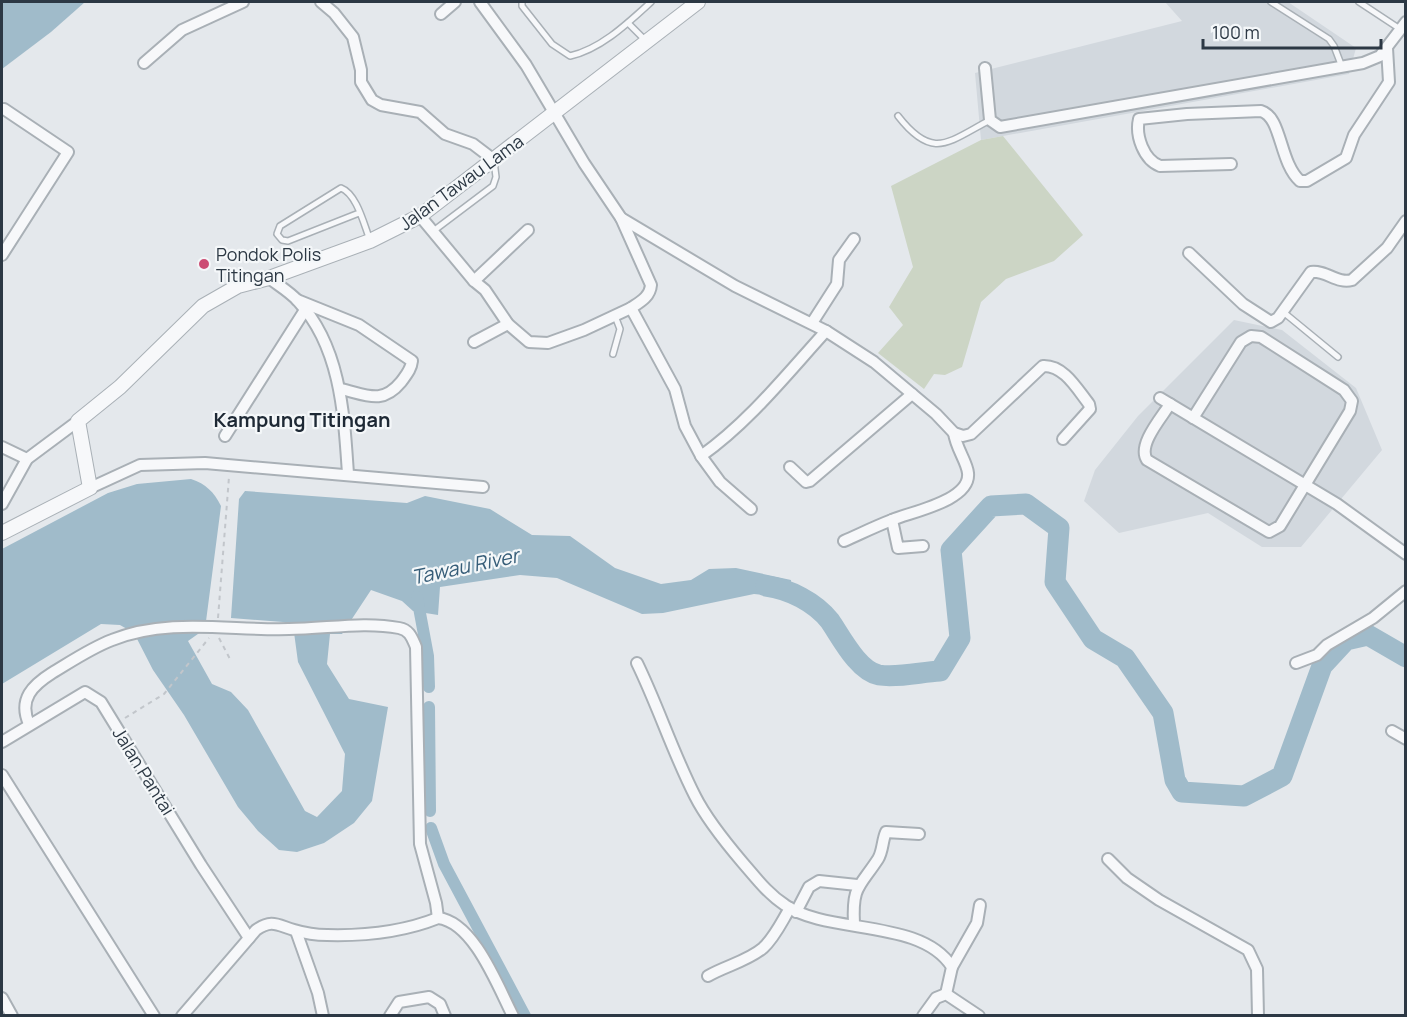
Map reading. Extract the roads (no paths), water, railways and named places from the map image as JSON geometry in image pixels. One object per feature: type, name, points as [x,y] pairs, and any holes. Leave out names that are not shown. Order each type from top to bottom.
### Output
[{"type":"street","points":[[144,63],[182,30],[243,2]]},
{"type":"street","points":[[321,2],[334,13],[352,38],[361,70],[361,82],[372,100],[381,105],[420,112],[445,134],[473,144],[494,160]]},
{"type":"street","points":[[441,14],[455,2]]},
{"type":"street","points":[[420,216],[474,281],[485,290],[508,324],[529,342],[542,345],[631,308],[645,298],[651,285],[621,218],[584,163],[526,65],[480,2]]},
{"type":"street","name":"Jalan Tawau Lama","points":[[78,422],[120,387],[203,306],[238,286],[269,278],[370,241],[420,216],[698,2]]},
{"type":"street","points":[[986,68],[990,120],[1000,127],[1372,61],[1388,48],[1403,26]]},
{"type":"street","points":[[1231,164],[1160,166],[1153,163],[1143,149],[1139,119],[1187,114],[1261,111],[1269,113],[1274,120],[1282,152],[1300,181],[1307,181],[1346,158],[1354,135],[1389,82],[1388,48]]},
{"type":"street","points":[[2,255],[68,152],[4,109]]},
{"type":"street","points":[[621,218],[735,286],[826,331],[874,362],[954,433],[963,436],[971,434],[1043,366],[1054,366],[1089,404],[1090,409],[1063,439]]},
{"type":"street","points":[[1189,253],[1265,320],[1271,322],[1311,272],[1319,271],[1345,282],[1352,280],[1387,248],[1406,221]]},
{"type":"street","points":[[474,281],[528,230]]},
{"type":"street","points":[[812,323],[837,284],[839,260],[854,239]]},
{"type":"street","points":[[269,278],[297,300],[319,330],[341,390],[348,474]]},
{"type":"street","points":[[297,300],[359,325],[412,361],[411,368],[387,396],[379,398],[341,390]]},
{"type":"street","points":[[631,308],[675,389],[685,426],[701,456],[720,482],[751,509]]},
{"type":"street","points":[[225,436],[305,310]]},
{"type":"street","points":[[474,342],[508,324]]},
{"type":"street","points":[[701,456],[726,439],[826,331]]},
{"type":"street","points":[[1192,418],[1241,342],[1251,336],[1261,338],[1344,390],[1352,401],[1350,411],[1305,485],[1280,526],[1273,532],[1264,531],[1151,463],[1144,456],[1144,446],[1165,401],[1192,418],[1305,485],[1337,504],[1406,554]]},
{"type":"street","points":[[790,467],[806,482],[810,481],[912,394]]},
{"type":"street","points":[[2,504],[27,459],[78,422],[90,488]]},
{"type":"street","points":[[844,541],[891,520],[945,501],[966,482],[968,472],[956,446],[954,433]]},
{"type":"street","points":[[2,447],[27,459]]},
{"type":"street","points":[[2,533],[140,465],[168,463],[230,465],[483,487]]},
{"type":"street","points":[[891,520],[898,548],[923,546]]},
{"type":"street","points":[[1296,663],[1306,661],[1327,645],[1373,618],[1406,591]]},
{"type":"street","points":[[29,724],[26,716],[27,694],[37,682],[114,639],[168,628],[401,628],[411,635],[416,647],[420,844],[438,918]]},
{"type":"street","points":[[637,663],[696,798],[756,878],[793,910],[816,919],[854,924],[926,945],[946,958],[952,967]]},
{"type":"street","name":"Jalan Pantai","points":[[2,742],[84,692],[101,702],[249,938]]},
{"type":"street","points":[[1392,731],[1406,739]]},
{"type":"street","points":[[2,775],[154,1016]]},
{"type":"street","points":[[854,924],[853,905],[857,885],[878,859],[886,832],[919,834]]},
{"type":"street","points":[[1108,859],[1128,878],[1159,900],[1248,950],[1257,969],[1258,1016]]},
{"type":"street","points":[[708,975],[731,963],[746,959],[763,948],[814,883],[819,880],[857,885]]},
{"type":"street","points":[[946,994],[952,967],[977,923],[980,905]]},
{"type":"street","points":[[182,1016],[249,938],[266,923],[276,922],[296,931],[326,935],[392,932],[438,918],[445,919],[469,935],[513,1016]]},
{"type":"street","points":[[296,931],[318,993],[323,1016]]},
{"type":"street","points":[[923,1016],[936,998],[946,994]]},
{"type":"street","points":[[946,994],[979,1016]]},
{"type":"street","points":[[390,1016],[399,1002],[429,997],[440,1004],[445,1016]]},
{"type":"street","points":[[2,998],[12,1016]]},
{"type":"lane","points":[[522,2],[522,6],[552,44],[570,56],[585,53],[628,23],[651,2]]},
{"type":"lane","points":[[1271,2],[1329,39],[1342,67]]},
{"type":"lane","points":[[1359,2],[1403,26]]},
{"type":"lane","points":[[628,23],[646,41]]},
{"type":"lane","points":[[898,116],[920,141],[932,144],[945,143],[990,120]]},
{"type":"lane","points":[[432,232],[493,186],[496,177],[494,160]]},
{"type":"lane","points":[[359,213],[288,242],[282,240],[277,234],[280,226],[341,188],[350,194],[359,213],[370,241]]},
{"type":"lane","points":[[1282,311],[1338,357]]},
{"type":"lane","points":[[613,354],[620,329],[615,315]]},
{"type":"water","points":[[2,2],[85,2],[51,32],[2,69]]},
{"type":"water","points":[[191,479],[209,489],[221,506],[205,629],[188,641],[212,684],[231,692],[248,710],[305,811],[317,817],[342,791],[345,754],[298,662],[293,625],[283,622],[231,618],[239,499],[245,491],[407,503],[425,496],[490,509],[532,535],[570,536],[615,568],[661,584],[691,580],[709,569],[736,568],[791,580],[792,602],[774,596],[754,594],[663,613],[642,614],[557,578],[520,575],[440,587],[438,615],[413,611],[402,601],[371,590],[342,634],[330,634],[327,664],[349,699],[388,707],[372,801],[354,823],[324,843],[297,852],[279,850],[258,831],[238,807],[184,715],[153,670],[134,633],[120,625],[101,624],[2,684],[2,549],[108,493],[137,484]]},
{"type":"waterway","name":"Tawau River","points":[[766,586],[792,593],[817,608],[830,621],[857,660],[871,672],[894,676],[940,671],[960,638],[951,550],[991,506],[1026,504],[1059,528],[1055,582],[1093,639],[1125,658],[1163,713],[1175,780],[1182,792],[1244,796],[1282,776],[1322,666],[1346,640],[1368,635],[1406,657]]},
{"type":"waterway","points":[[417,597],[428,656],[429,687]]},
{"type":"waterway","points":[[429,707],[430,811]]},
{"type":"waterway","points":[[431,828],[444,864],[525,1016]]},
{"type":"place","name":"Pondok Polis Titingan","points":[[204,264]]},
{"type":"district","name":"Kampung Titingan","points":[[302,419]]}]
